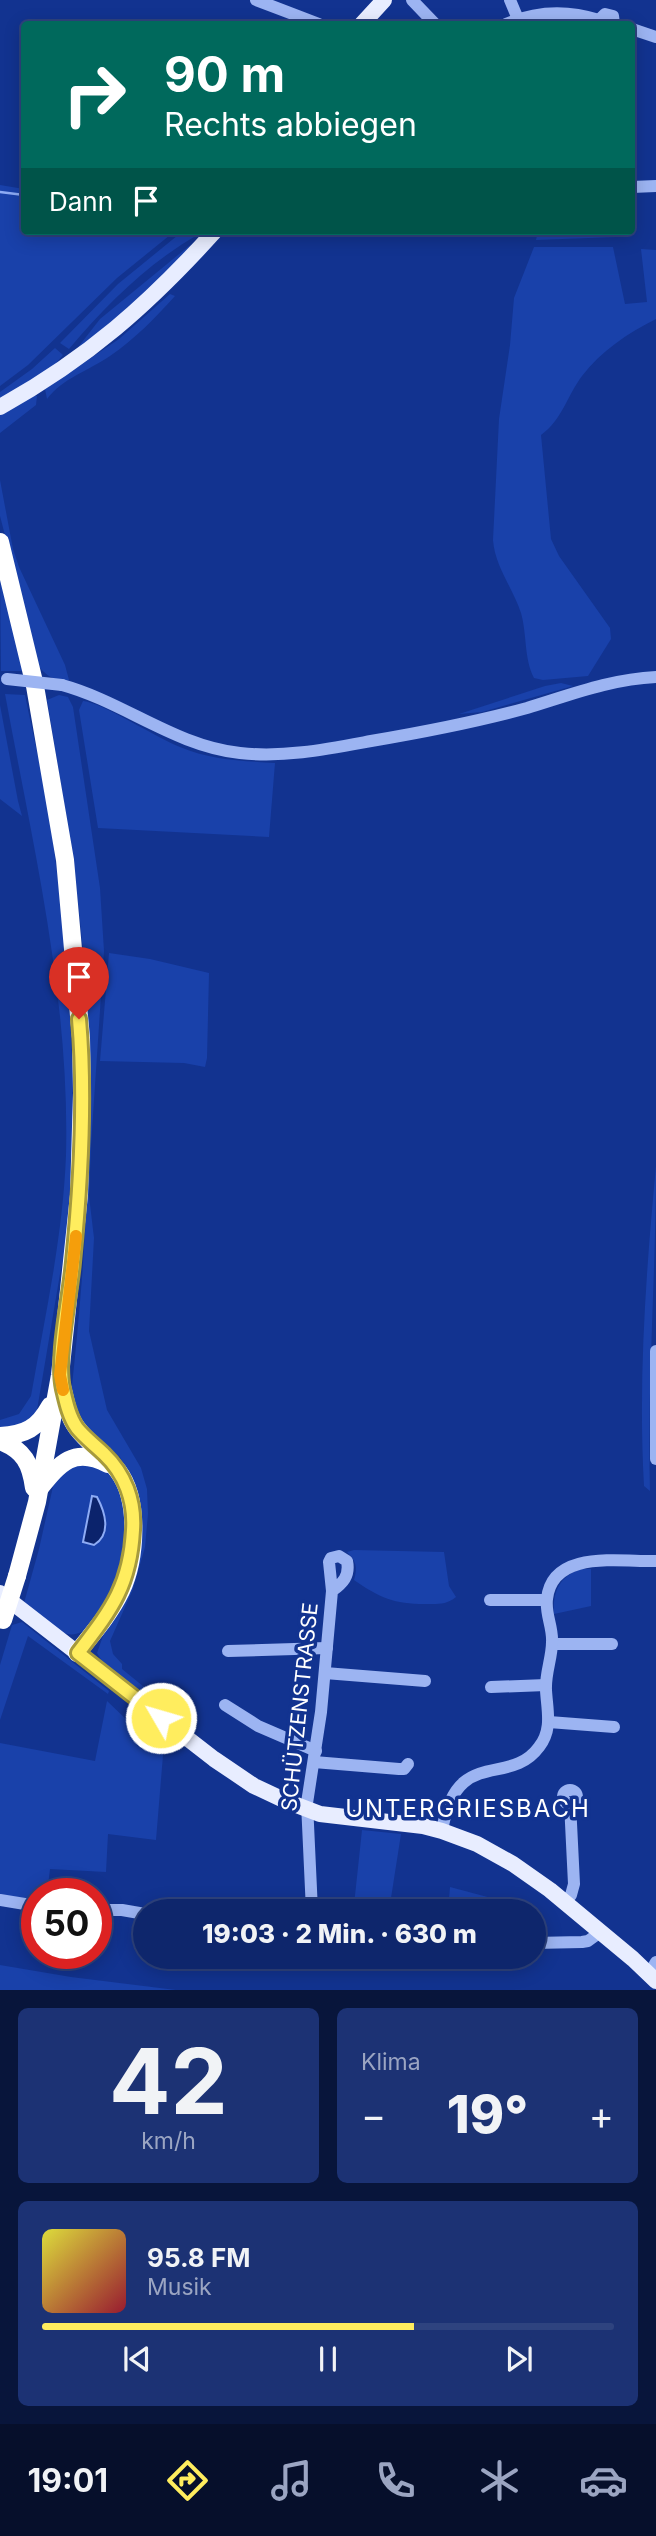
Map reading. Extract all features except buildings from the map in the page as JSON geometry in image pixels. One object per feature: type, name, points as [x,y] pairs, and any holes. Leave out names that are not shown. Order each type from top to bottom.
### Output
[{"type":"highway","points":[[0,542],[35,686],[65,860],[81,1038],[82,1093],[79,1195],[60,1375],[38,1496],[2,1625]]},
{"type":"highway","points":[[60,1375],[72,1420],[118,1471],[130,1494],[133,1518],[126,1577],[109,1613],[78,1653]]},
{"type":"highway","points":[[0,1438],[23,1434],[35,1427],[56,1397]]},
{"type":"highway","points":[[0,1438],[26,1458],[38,1496]]},
{"type":"highway","points":[[38,1496],[58,1466],[65,1461],[78,1457],[96,1458],[118,1471]]},
{"type":"main road","points":[[365,21],[384,0]]},
{"type":"main road","points":[[0,407],[55,374],[113,333],[146,304],[211,235]]},
{"type":"main road","points":[[0,1593],[250,1783],[307,1810],[337,1817],[407,1824],[442,1831],[477,1844],[513,1864],[654,1973]]},
{"type":"street","points":[[256,0],[311,21]]},
{"type":"street","points":[[412,0],[432,21]]},
{"type":"street","points":[[510,0],[512,21]]},
{"type":"street","points":[[517,21],[561,13],[582,14],[598,21]]},
{"type":"street","points":[[601,21],[605,14],[609,14],[615,21]]},
{"type":"street","points":[[635,30],[656,37]]},
{"type":"street","points":[[635,187],[656,186]]},
{"type":"street","points":[[3,679],[44,681],[62,685],[111,703],[187,741],[212,748],[265,755],[328,749],[454,727],[598,686],[656,677]]},
{"type":"street","points":[[656,1351],[656,1460]]},
{"type":"street","points":[[442,1831],[452,1797],[464,1781],[484,1771],[522,1761],[531,1756],[544,1740],[549,1723],[546,1685],[552,1644],[546,1600],[552,1583],[573,1564],[598,1560],[656,1561]]},
{"type":"street","name":"SCHÜTZENSTRASSE","points":[[312,1899],[307,1810],[325,1673],[332,1591]]},
{"type":"street","points":[[490,1600],[546,1600]]},
{"type":"street","points":[[552,1644],[612,1644]]},
{"type":"street","points":[[228,1651],[327,1648]]},
{"type":"street","points":[[325,1673],[425,1681]]},
{"type":"street","points":[[491,1686],[546,1685]]},
{"type":"street","points":[[225,1704],[258,1726],[315,1756],[399,1769],[404,1769],[408,1764]]},
{"type":"street","points":[[549,1723],[614,1727]]},
{"type":"street","points":[[565,1902],[574,1884],[570,1803]]},
{"type":"street","points":[[0,1900],[21,1903]]},
{"type":"street","points":[[112,1910],[133,1912]]},
{"type":"street","points":[[546,1943],[588,1941],[599,1933]]},
{"type":"shaded area","points":[[0,185],[21,188],[21,235],[170,235],[117,278],[28,365],[0,386]]},
{"type":"shaded area","points":[[178,235],[197,235],[162,258],[129,286],[69,349],[60,343],[118,284]]},
{"type":"shaded area","points":[[537,235],[616,237],[536,240]]},
{"type":"shaded area","points":[[203,240],[177,267],[72,355],[100,319],[189,246]]},
{"type":"shaded area","points":[[534,247],[613,247],[625,304],[647,302],[641,249],[656,250],[656,319],[625,337],[598,359],[582,376],[554,422],[541,435],[551,539],[559,556],[610,628],[611,639],[588,676],[543,680],[534,678],[531,671],[521,613],[497,559],[493,540],[499,419],[514,298]]},
{"type":"shaded area","points":[[170,294],[175,296],[128,343],[68,380],[47,399],[45,389],[119,339]]},
{"type":"shaded area","points":[[55,348],[63,355],[51,369],[0,402],[0,392]]},
{"type":"shaded area","points":[[33,395],[37,396],[36,405],[0,433],[0,415]]},
{"type":"shaded area","points":[[0,480],[19,567],[65,665],[69,680],[52,678],[39,667],[0,516]]},
{"type":"shaded area","points":[[0,570],[23,671],[1,671]]},
{"type":"shaded area","points":[[561,683],[573,686],[482,712],[459,714],[545,686]]},
{"type":"shaded area","points":[[5,694],[25,695],[48,804],[68,981],[73,1102],[68,1225],[37,1410],[30,1420],[22,1425],[0,1428],[0,1420],[19,1414],[31,1396],[57,1246],[66,1155],[66,1097],[56,981],[38,866]]},
{"type":"shaded area","points":[[59,695],[68,697],[73,707],[100,888],[104,951],[91,1145],[89,1196],[94,1238],[89,1331],[107,1410],[141,1468],[147,1489],[145,1547],[133,1589],[110,1641],[113,1654],[122,1664],[122,1669],[149,1691],[144,1696],[102,1661],[97,1653],[124,1597],[134,1487],[120,1457],[89,1432],[75,1412],[71,1395],[85,1239],[89,1082],[79,908],[47,700]]},
{"type":"shaded area","points":[[83,701],[103,707],[170,742],[203,755],[275,763],[269,837],[98,828],[79,710]]},
{"type":"shaded area","points":[[0,705],[18,801],[22,816],[0,799]]},
{"type":"shaded area","points":[[109,953],[150,959],[209,973],[205,1067],[184,1063],[100,1061]]},
{"type":"shaded area","points":[[656,1166],[650,1491],[644,1486],[643,1366],[646,1286]]},
{"type":"shaded area","points":[[69,1465],[96,1465],[113,1480],[122,1504],[124,1533],[120,1565],[111,1594],[97,1618],[82,1632],[64,1633],[24,1603],[54,1482]]},
{"type":"shaded area","points":[[92,1496],[97,1497],[105,1522],[103,1535],[94,1545],[83,1542]]},
{"type":"shaded area","points":[[347,1552],[444,1552],[449,1586],[456,1597],[445,1603],[425,1604],[404,1603],[380,1596],[354,1580],[355,1564]]},
{"type":"shaded area","points":[[582,1569],[591,1569],[591,1606],[554,1614],[554,1599],[559,1585],[568,1575]]},
{"type":"shaded area","points":[[22,1622],[109,1691],[108,1694],[28,1636],[0,1720],[0,1665],[12,1625]]},
{"type":"shaded area","points":[[107,1701],[128,1721],[138,1724],[144,1717],[165,1731],[156,1840],[108,1834],[106,1872],[50,1869],[49,1878],[21,1878],[21,1900],[0,1897],[0,1743],[95,1761]]},
{"type":"shaded area","points":[[362,1830],[401,1834],[391,1898],[355,1899]]},
{"type":"shaded area","points":[[450,1887],[495,1899],[449,1899]]},
{"type":"shaded area","points":[[0,1965],[176,1990],[0,1990]]},
{"type":"waterway","points":[[0,192],[21,195]]},
{"type":"slow traffic","points":[[63,1390],[60,1375],[76,1236]]},
{"type":"district","name":"UNTERGRIESBACH","points":[[468,1809]]},
{"type":"route","points":[[79,1019],[82,1093],[79,1195],[60,1375],[72,1420],[123,1477],[130,1494],[133,1530],[129,1564],[122,1589],[109,1613],[78,1653],[161,1718]]}]
